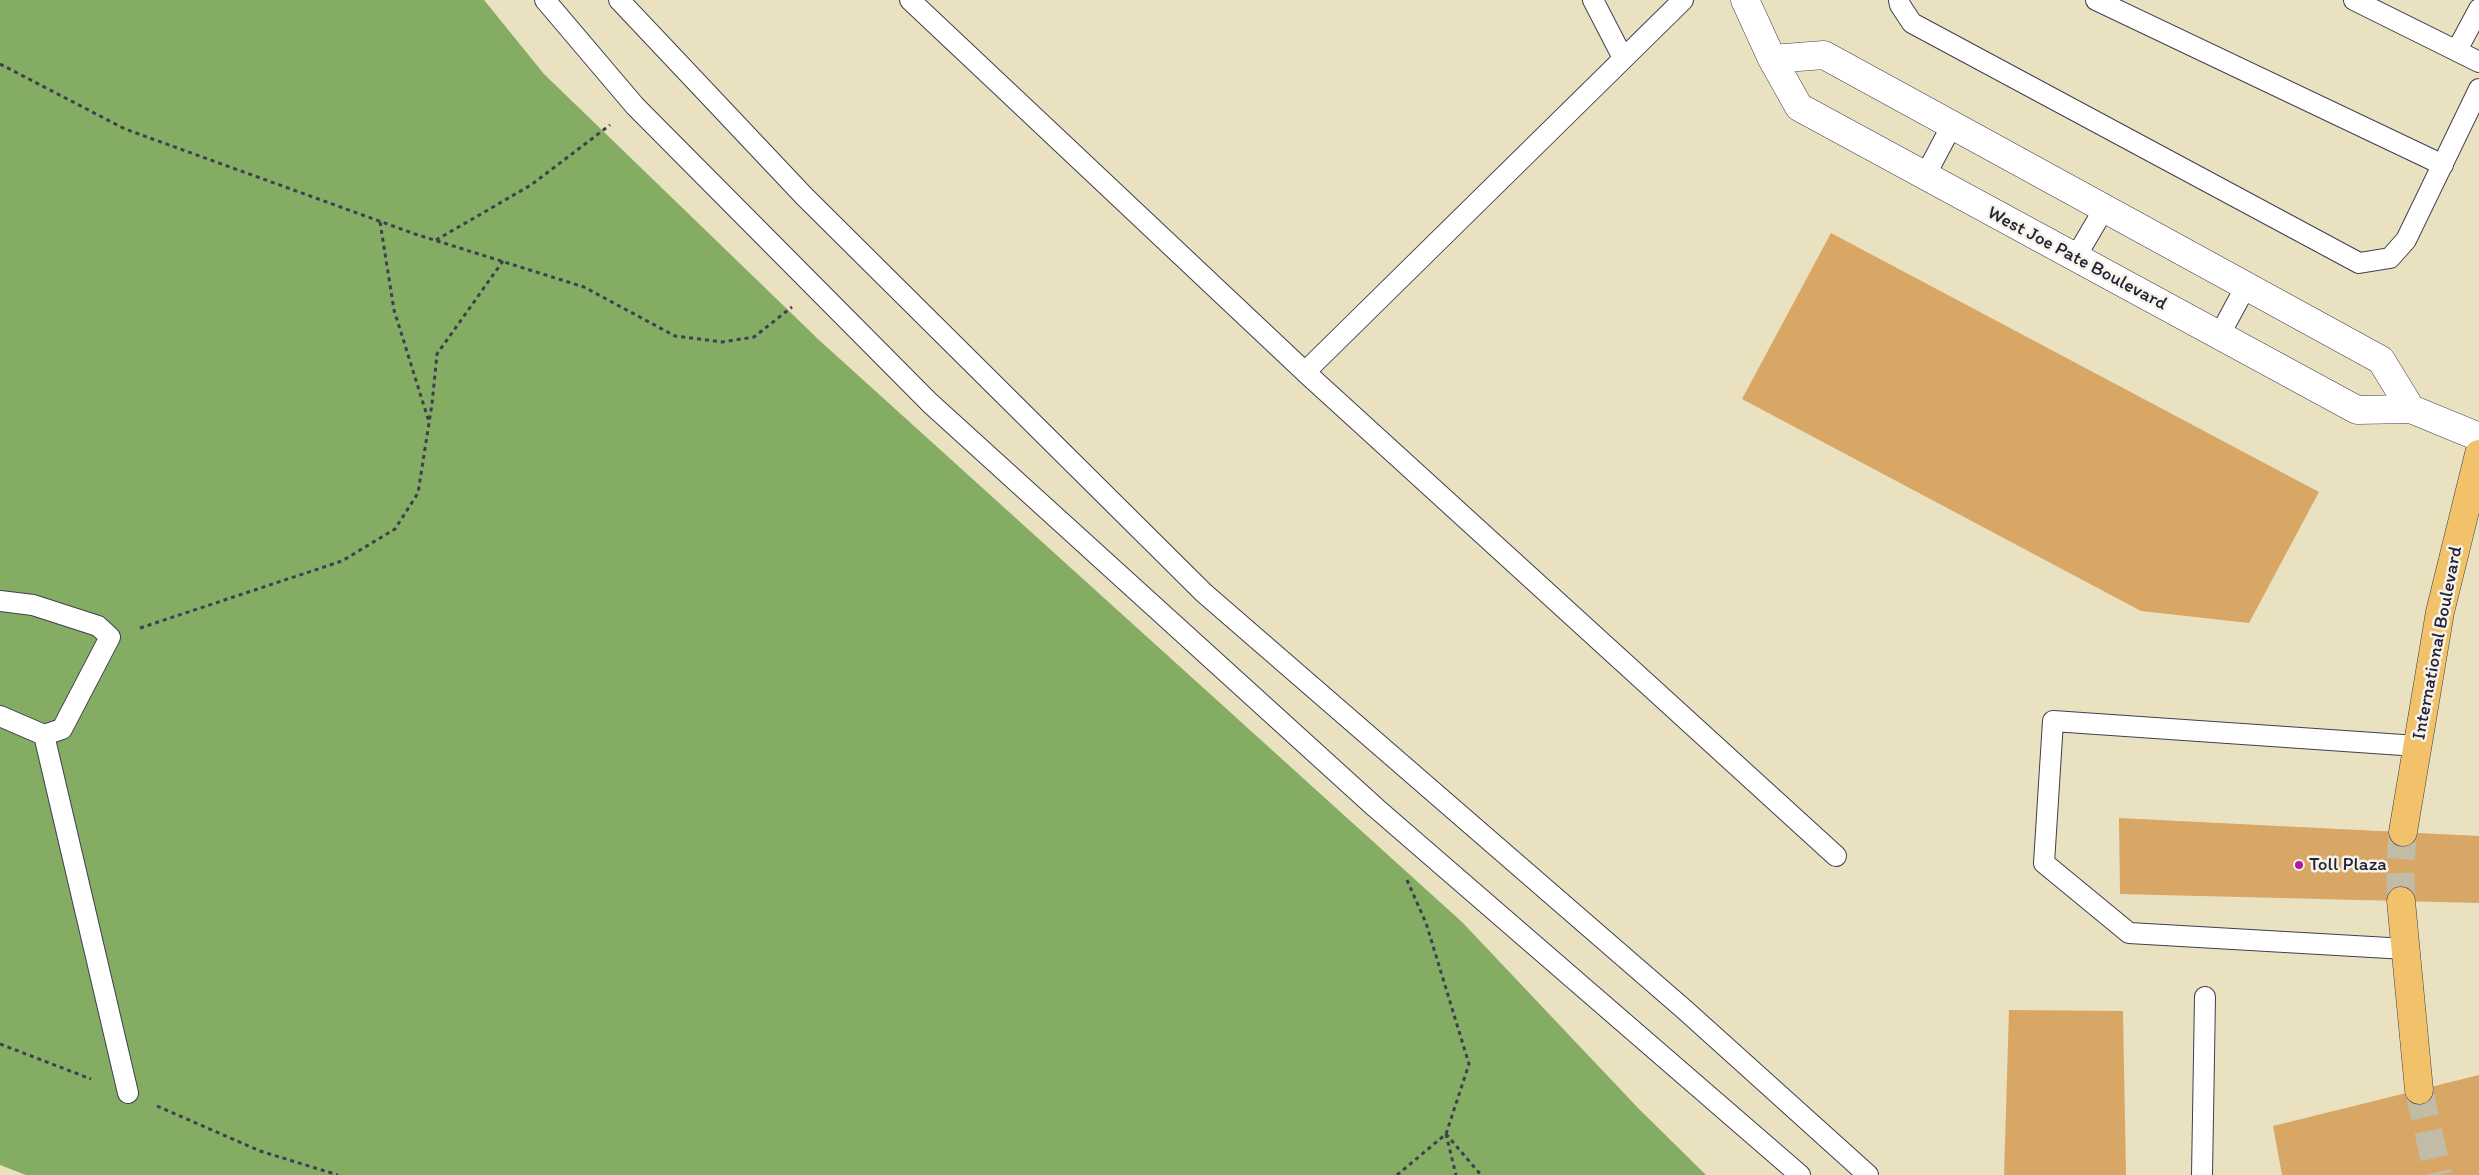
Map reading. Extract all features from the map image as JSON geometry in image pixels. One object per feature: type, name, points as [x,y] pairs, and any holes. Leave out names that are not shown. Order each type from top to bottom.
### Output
[{"type":"main road","name":"International Boulevard","points":[[2403,832],[2440,612],[2479,454]]},
{"type":"main road","points":[[2401,901],[2418,1090]]},
{"type":"street","name":"West Joe Pate Boulevard","points":[[1746,0],[1772,58],[1799,107],[2357,410],[2411,409],[2479,437]]},
{"type":"street","points":[[1772,58],[1824,55],[2381,360],[2411,409]]},
{"type":"lane","points":[[545,0],[635,106],[930,403],[1369,801],[1800,1175]]},
{"type":"lane","points":[[619,0],[804,196],[1204,593],[1685,1010],[1868,1175]]},
{"type":"lane","points":[[910,0],[1305,372],[1836,856]]},
{"type":"lane","points":[[1593,0],[1624,58]]},
{"type":"lane","points":[[1305,372],[1683,0]]},
{"type":"lane","points":[[1899,0],[1900,5],[1912,23],[2359,263],[2390,258],[2406,240],[2479,89]]},
{"type":"lane","points":[[2096,0],[2442,165]]},
{"type":"lane","points":[[2354,0],[2479,62]]},
{"type":"lane","points":[[2457,50],[2479,9]]},
{"type":"lane","points":[[1925,176],[1952,125]]},
{"type":"lane","points":[[2075,258],[2104,209]]},
{"type":"lane","points":[[2219,336],[2246,286]]},
{"type":"lane","points":[[0,601],[33,605],[98,626],[110,637],[62,728],[44,735],[0,716]]},
{"type":"lane","points":[[2406,949],[2130,933],[2044,863],[2053,721],[2418,746]]},
{"type":"lane","points":[[44,735],[128,1093]]},
{"type":"lane","points":[[2202,1175],[2205,997]]},
{"type":"path","points":[[0,64],[125,129],[380,222],[584,286],[675,336],[722,342],[754,337],[816,289]]},
{"type":"path","points":[[436,241],[531,185],[635,106]]},
{"type":"path","points":[[380,222],[394,310],[429,424]]},
{"type":"path","points":[[110,637],[342,561],[395,529],[418,493],[429,424],[437,354],[503,261]]},
{"type":"path","points":[[1407,879],[1426,923],[1468,1064],[1446,1134],[1456,1175]]},
{"type":"path","points":[[0,1044],[128,1093],[260,1151],[338,1175]]},
{"type":"path","points":[[1397,1175],[1446,1134]]},
{"type":"path","points":[[1446,1134],[1481,1175]]},
{"type":"green space","points":[[0,0],[484,0],[544,74],[819,340],[1462,922],[1638,1108],[1706,1175],[26,1175],[0,1165]]},
{"type":"building","points":[[1831,233],[2319,492],[2249,623],[2141,611],[1742,399]]},
{"type":"building","name":"Toll Plaza","points":[[2119,818],[2479,836],[2479,903],[2120,894]]},
{"type":"building","points":[[2009,1010],[2123,1011],[2126,1175],[2004,1175]]},
{"type":"building","points":[[2479,1075],[2479,1175],[2282,1175],[2273,1126]]},
{"type":"tunnel","points":[[2401,901],[2400,867],[2403,832]]},
{"type":"tunnel","points":[[2419,1090],[2438,1175]]},
{"type":"place","name":"Toll Plaza","points":[[2299,865]]}]
